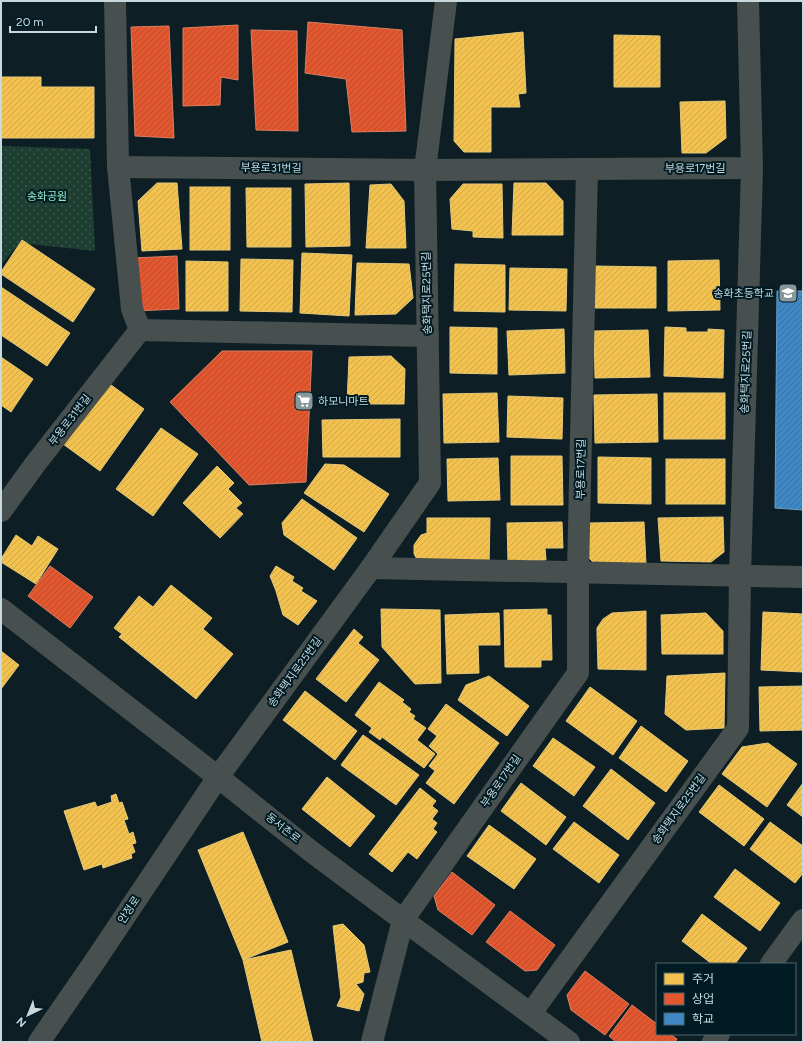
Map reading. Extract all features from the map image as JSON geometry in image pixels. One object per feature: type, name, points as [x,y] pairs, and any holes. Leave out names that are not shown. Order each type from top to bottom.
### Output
[{"type":"street","points":[[115,1],[118,167],[132,309],[140,330],[428,336]]},
{"type":"street","name":"송화택지로25번길","points":[[218,777],[371,568],[430,483],[425,170],[446,1]]},
{"type":"street","points":[[748,1],[752,168]]},
{"type":"street","name":"부용로31번길","points":[[118,167],[425,170],[587,169]]},
{"type":"street","name":"송화택지로25번길","points":[[531,1014],[738,728],[740,575],[752,168]]},
{"type":"street","name":"부용로17번길","points":[[372,1042],[403,920],[578,673],[578,572],[587,169],[752,168]]},
{"type":"street","name":"부용로31번길","points":[[1,511],[36,463],[140,330]]},
{"type":"street","points":[[371,568],[803,576]]},
{"type":"street","name":"동서촌로","points":[[1,609],[218,777],[312,852],[569,1042]]},
{"type":"street","name":"안정로","points":[[39,1042],[218,777]]},
{"type":"street","points":[[772,963],[803,920]]},
{"type":"green space","name":"송화공원","points":[[1,146],[90,149],[95,251],[20,243],[1,265]]},
{"type":"building: 주거","points":[[523,32],[526,93],[518,94],[520,107],[491,107],[491,152],[464,152],[454,141],[455,39]]},
{"type":"building: 주거","points":[[614,35],[660,36],[660,87],[614,87]]},
{"type":"building: 주거","points":[[1,77],[41,77],[41,87],[94,87],[94,138],[1,138]]},
{"type":"building: 주거","points":[[725,101],[726,138],[706,153],[682,153],[680,102]]},
{"type":"building: 주거","points":[[157,183],[177,183],[182,249],[142,251],[138,201]]},
{"type":"building: 주거","points":[[349,183],[350,246],[306,247],[305,184]]},
{"type":"building: 주거","points":[[514,183],[546,183],[563,201],[563,235],[512,235]]},
{"type":"building: 주거","points":[[391,184],[404,201],[406,248],[366,248],[370,185]]},
{"type":"building: 주거","points":[[463,184],[502,184],[503,238],[473,237],[473,231],[452,229],[450,199]]},
{"type":"building: 주거","points":[[190,187],[230,187],[230,250],[190,250]]},
{"type":"building: 주거","points":[[246,188],[291,188],[291,247],[247,247]]},
{"type":"building: 주거","points":[[22,240],[95,289],[73,322],[1,274]]},
{"type":"building: 주거","points":[[302,253],[352,255],[349,316],[300,313]]},
{"type":"building: 주거","points":[[241,259],[293,260],[292,312],[240,311]]},
{"type":"building: 주거","points":[[719,260],[720,310],[668,311],[668,261]]},
{"type":"building: 주거","points":[[186,261],[228,262],[228,311],[186,311]]},
{"type":"building: 주거","points":[[357,263],[409,264],[413,298],[396,314],[355,315]]},
{"type":"building: 주거","points":[[455,264],[505,265],[505,312],[454,311]]},
{"type":"building: 주거","points":[[594,266],[656,267],[656,308],[593,308]]},
{"type":"building: 주거","points":[[510,268],[567,269],[566,311],[509,310]]},
{"type":"building: 주거","points":[[1,287],[70,333],[47,366],[1,335]]},
{"type":"building: 주거","points":[[450,327],[497,328],[497,374],[450,373]]},
{"type":"building: 주거","points":[[665,327],[686,328],[686,332],[708,332],[708,329],[724,330],[723,378],[664,376]]},
{"type":"building: 주거","points":[[564,329],[565,373],[509,375],[507,331]]},
{"type":"building: 주거","points":[[648,330],[650,377],[595,378],[594,331]]},
{"type":"building: 주거","points":[[391,356],[405,369],[404,404],[347,404],[349,357]]},
{"type":"building: 주거","points":[[1,357],[33,379],[11,412],[1,405]]},
{"type":"building: 주거","points":[[107,382],[144,409],[100,471],[63,444]]},
{"type":"building: 주거","points":[[497,393],[499,442],[444,443],[443,394]]},
{"type":"building: 주거","points":[[664,393],[725,393],[725,439],[664,439]]},
{"type":"building: 주거","points":[[657,394],[658,442],[595,443],[594,395]]},
{"type":"building: 주거","points":[[508,396],[563,398],[562,439],[507,437]]},
{"type":"building: 주거","points":[[400,419],[400,457],[323,457],[322,420]]},
{"type":"building: 주거","points":[[161,428],[198,454],[153,516],[116,489]]},
{"type":"building: 주거","points":[[511,456],[562,456],[563,505],[511,505]]},
{"type":"building: 주거","points":[[598,457],[651,458],[651,504],[598,503]]},
{"type":"building: 주거","points":[[498,458],[500,500],[448,501],[447,459]]},
{"type":"building: 주거","points":[[666,459],[725,459],[725,504],[666,504]]},
{"type":"building: 주거","points":[[325,464],[344,465],[389,494],[364,532],[304,493]]},
{"type":"building: 주거","points":[[217,466],[234,483],[228,489],[242,503],[236,508],[243,514],[220,538],[183,503]]},
{"type":"building: 주거","points":[[302,499],[357,538],[334,570],[284,535],[282,523]]},
{"type":"building: 주거","points":[[723,517],[724,552],[711,562],[661,561],[658,518]]},
{"type":"building: 주거","points":[[427,518],[490,518],[489,566],[417,559],[414,554],[414,545],[421,535],[427,533]]},
{"type":"building: 주거","points":[[562,522],[563,548],[545,548],[546,560],[508,561],[507,523]]},
{"type":"building: 주거","points":[[644,522],[646,565],[598,567],[586,555],[589,523]]},
{"type":"building: 주거","points":[[16,535],[32,546],[38,536],[58,549],[36,584],[1,562],[1,559]]},
{"type":"building: 주거","points":[[276,566],[294,577],[292,581],[303,588],[301,591],[317,601],[298,625],[283,615],[270,576]]},
{"type":"building: 주거","points":[[171,585],[212,618],[203,629],[233,654],[196,699],[119,637],[122,634],[114,628],[139,596],[153,607]]},
{"type":"building: 주거","points":[[381,609],[440,610],[441,683],[415,684],[382,647]]},
{"type":"building: 주거","points":[[547,609],[547,615],[551,615],[552,660],[541,660],[541,667],[505,667],[504,610]]},
{"type":"building: 주거","points":[[646,611],[646,670],[598,669],[597,628],[603,619],[612,613]]},
{"type":"building: 주거","points":[[763,612],[803,614],[803,672],[761,670]]},
{"type":"building: 주거","points":[[499,613],[500,645],[478,645],[479,673],[447,674],[445,615]]},
{"type":"building: 주거","points":[[706,613],[723,631],[723,654],[662,654],[661,615]]},
{"type":"building: 주거","points":[[354,629],[363,637],[358,643],[379,660],[346,702],[316,679]]},
{"type":"building: 주거","points":[[1,651],[19,665],[1,689]]},
{"type":"building: 주거","points":[[725,673],[724,728],[686,730],[665,714],[667,676]]},
{"type":"building: 주거","points":[[489,676],[529,706],[507,736],[458,700],[466,685]]},
{"type":"building: 주거","points":[[379,682],[404,700],[402,702],[411,709],[409,712],[415,716],[413,719],[426,728],[417,740],[435,754],[424,768],[382,737],[380,740],[369,732],[372,728],[355,715]]},
{"type":"building: 주거","points":[[803,686],[803,730],[760,731],[759,687]]},
{"type":"building: 주거","points":[[590,687],[637,721],[613,755],[566,721]]},
{"type":"building: 주거","points":[[305,691],[357,731],[335,760],[283,720]]},
{"type":"building: 주거","points":[[446,704],[499,743],[454,804],[426,783],[435,771],[429,766],[438,754],[429,746],[437,736],[428,729]]},
{"type":"building: 주거","points":[[641,726],[688,761],[666,792],[619,758]]},
{"type":"building: 주거","points":[[363,735],[419,775],[396,805],[341,765]]},
{"type":"building: 주거","points":[[553,738],[595,767],[574,796],[533,766]]},
{"type":"building: 주거","points":[[768,743],[797,764],[767,807],[722,774],[742,747]]},
{"type":"building: 주거","points":[[611,769],[655,803],[628,840],[583,806]]},
{"type":"building: 주거","points":[[327,777],[375,816],[350,847],[302,809]]},
{"type":"building: 주거","points":[[521,783],[566,817],[546,845],[501,811]]},
{"type":"building: 주거","points":[[803,783],[803,817],[787,805]]},
{"type":"building: 주거","points":[[719,785],[764,819],[744,846],[699,812]]},
{"type":"building: 주거","points":[[420,788],[436,801],[432,806],[438,811],[432,819],[437,823],[433,829],[437,832],[417,859],[408,852],[392,872],[369,854]]},
{"type":"building: 주거","points":[[116,794],[119,803],[122,802],[128,819],[124,820],[129,834],[133,832],[136,843],[132,844],[135,852],[131,854],[132,858],[103,868],[102,864],[84,870],[64,811],[95,802],[97,807],[112,802],[111,796]]},
{"type":"building: 주거","points":[[574,822],[619,855],[599,883],[553,849]]},
{"type":"building: 주거","points":[[770,822],[803,846],[803,873],[795,883],[750,849]]},
{"type":"building: 주거","points":[[489,825],[536,859],[514,889],[467,856]]},
{"type":"building: 주거","points":[[243,832],[288,942],[243,960],[198,850]]},
{"type":"building: 주거","points":[[735,869],[780,903],[760,931],[714,897]]},
{"type":"building: 주거","points":[[702,914],[747,948],[736,963],[711,963],[682,941]]},
{"type":"building: 주거","points":[[343,924],[364,945],[370,972],[364,973],[363,982],[356,984],[364,994],[359,1011],[337,1006],[341,997],[333,926]]},
{"type":"building: 주거","points":[[291,950],[313,1042],[262,1042],[243,960]]},
{"type":"building: 상업","points":[[308,22],[402,30],[406,131],[352,132],[346,79],[305,73]]},
{"type":"building: 상업","points":[[238,25],[238,80],[221,77],[220,105],[183,106],[183,28]]},
{"type":"building: 상업","points":[[169,26],[174,138],[135,136],[131,27]]},
{"type":"building: 상업","points":[[251,30],[297,31],[298,131],[256,130]]},
{"type":"building: 상업","points":[[177,256],[179,309],[135,311],[133,258]]},
{"type":"building: 상업","points":[[222,351],[312,351],[306,482],[249,485],[170,402]]},
{"type":"building: 상업","points":[[50,566],[93,597],[70,628],[28,596]]},
{"type":"building: 상업","points":[[452,872],[495,905],[472,935],[438,910],[434,896]]},
{"type":"building: 상업","points":[[510,911],[555,945],[537,970],[525,971],[486,942]]},
{"type":"building: 상업","points":[[585,971],[629,1004],[605,1035],[571,1010],[567,995]]},
{"type":"building: 상업","points":[[632,1005],[656,1023],[656,1035],[671,1035],[677,1039],[675,1042],[616,1042],[609,1036]]},
{"type":"building: 학교","points":[[777,291],[803,291],[803,510],[775,508]]},
{"type":"place","name":"송화초등학교","points":[[788,293]]},
{"type":"place","name":"하모니마트","points":[[304,401]]}]
